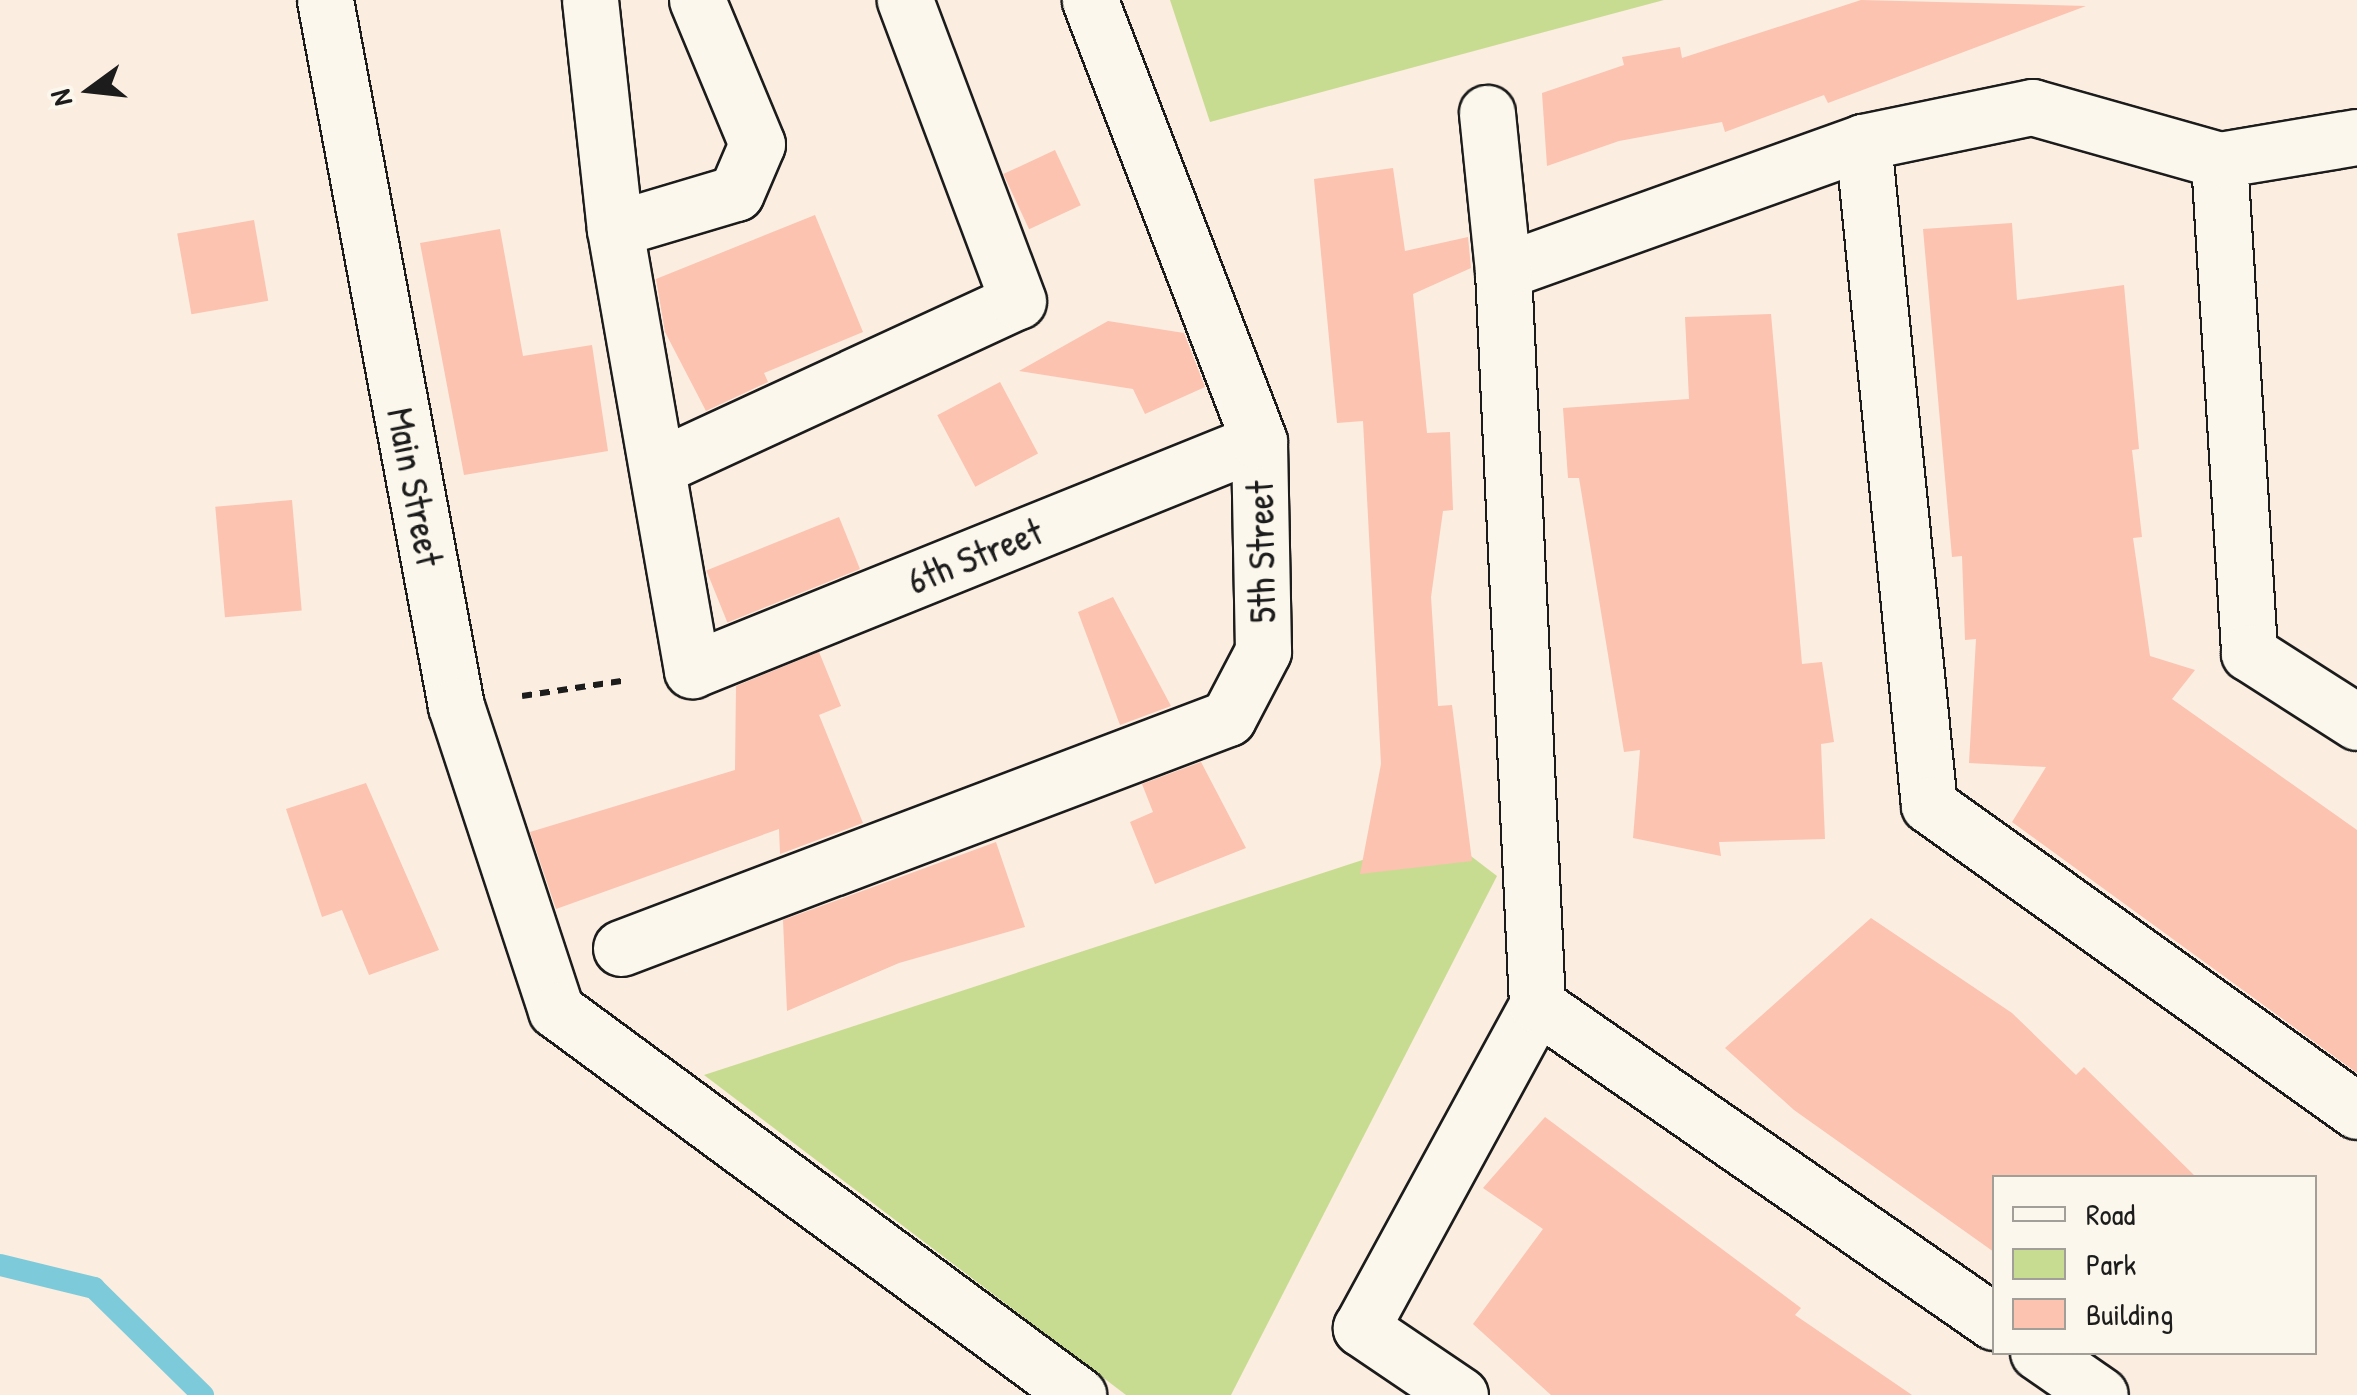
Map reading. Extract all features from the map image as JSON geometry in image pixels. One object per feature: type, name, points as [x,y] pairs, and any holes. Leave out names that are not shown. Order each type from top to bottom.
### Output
[{"type":"street","name":"Main Street","points":[[325,0],[456,706],[538,966],[556,1010],[1078,1395]]},
{"type":"street","points":[[590,0],[615,229],[692,670]]},
{"type":"street","points":[[615,229],[736,192],[757,144],[697,0]]},
{"type":"street","points":[[658,467],[1018,301],[904,0]]},
{"type":"street","name":"5th Street","points":[[621,948],[1228,718],[1263,651],[1259,441],[1090,0]]},
{"type":"street","points":[[1503,271],[1862,142],[2032,106],[2218,160],[2357,137]]},
{"type":"street","points":[[1460,1395],[1362,1328],[1537,1006],[1503,271],[1487,112]]},
{"type":"street","points":[[1862,142],[1929,804],[2357,1110]]},
{"type":"street","points":[[2218,160],[2250,653],[2357,722]]},
{"type":"street","name":"6th Street","points":[[692,670],[1259,441]]},
{"type":"street","points":[[1537,1006],[1992,1321]]},
{"type":"street","points":[[2042,1355],[2100,1395]]},
{"type":"path","points":[[456,706],[692,670]]},
{"type":"green space","points":[[1170,0],[1664,0],[1210,122]]},
{"type":"green space","points":[[1442,834],[1497,876],[1231,1395],[1126,1395],[704,1075]]},
{"type":"building","points":[[1861,0],[2086,6],[1828,103],[1824,95],[1725,132],[1722,122],[1619,141],[1547,166],[1542,93],[1624,65],[1622,57],[1680,47],[1682,58]]},
{"type":"building","points":[[1055,150],[1081,205],[1029,229],[1003,174]]},
{"type":"building","points":[[1393,168],[1405,251],[1468,237],[1471,268],[1413,294],[1427,433],[1450,432],[1453,510],[1443,511],[1431,597],[1438,706],[1452,705],[1472,861],[1360,874],[1381,764],[1363,421],[1337,423],[1314,179]]},
{"type":"building","points":[[815,215],[863,332],[764,373],[768,382],[706,411],[665,332],[656,279]]},
{"type":"building","points":[[254,220],[268,301],[191,314],[177,234]]},
{"type":"building","points":[[2012,223],[2017,300],[2124,285],[2139,449],[2132,450],[2142,537],[2133,538],[2150,656],[2195,670],[2172,699],[2357,830],[2357,1073],[2012,822],[2046,767],[1969,763],[1976,639],[1965,640],[1962,556],[1952,557],[1923,229]]},
{"type":"building","points":[[500,229],[523,356],[592,345],[608,451],[464,475],[420,243]]},
{"type":"building","points":[[1771,314],[1802,664],[1822,662],[1834,742],[1821,744],[1825,839],[1719,842],[1721,856],[1633,838],[1640,750],[1624,752],[1579,478],[1568,478],[1563,408],[1689,399],[1685,317]]},
{"type":"building","points":[[1108,321],[1184,333],[1205,387],[1145,414],[1133,389],[1019,371]]},
{"type":"building","points":[[1000,382],[1038,454],[975,487],[937,415]]},
{"type":"building","points":[[292,500],[302,611],[225,617],[215,507]]},
{"type":"building","points":[[839,517],[860,569],[727,622],[706,571]]},
{"type":"building","points":[[1113,597],[1171,706],[1120,725],[1078,612]]},
{"type":"building","points":[[819,652],[841,706],[819,715],[863,823],[780,854],[779,829],[556,909],[530,832],[735,770],[736,686]]},
{"type":"building","points":[[1201,762],[1246,848],[1155,884],[1130,822],[1153,812],[1142,784]]},
{"type":"building","points":[[366,783],[439,950],[369,975],[342,910],[322,917],[286,809]]},
{"type":"building","points":[[996,842],[1025,927],[899,963],[787,1011],[783,920]]},
{"type":"building","points":[[1871,918],[2012,1013],[2076,1075],[2084,1067],[2194,1175],[1992,1175],[1992,1251],[1794,1110],[1725,1048]]},
{"type":"building","points":[[1545,1117],[1801,1308],[1795,1315],[1912,1395],[1551,1395],[1473,1324],[1543,1229],[1483,1188]]},
{"type":"waterway","points":[[0,1265],[94,1288],[203,1395]]}]
